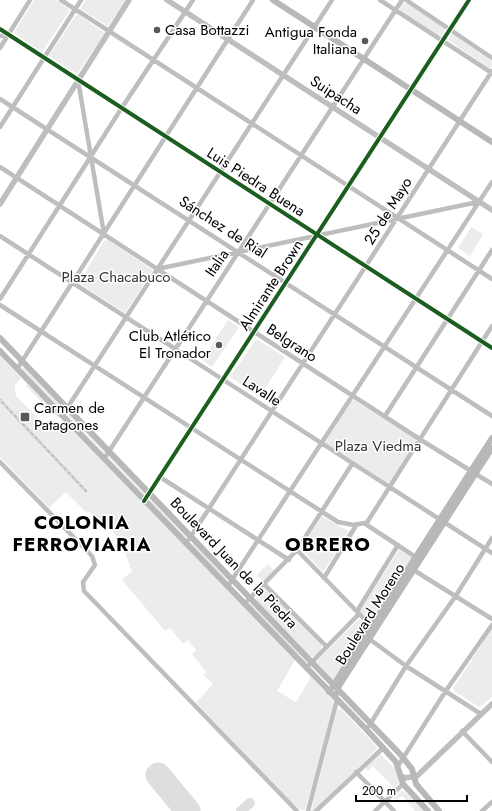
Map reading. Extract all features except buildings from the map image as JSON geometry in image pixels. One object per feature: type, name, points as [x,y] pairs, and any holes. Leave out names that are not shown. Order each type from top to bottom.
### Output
[{"type":"main road","points":[[273,0],[492,142]]},
{"type":"main road","name":"Boulevard Juan de la Piedra","points":[[0,338],[338,689],[412,769]]},
{"type":"main road","name":"Boulevard Juan de la Piedra","points":[[0,351],[366,729],[398,766],[403,784],[428,811]]},
{"type":"main road","name":"Boulevard Moreno","points":[[329,692],[333,684],[373,628],[418,558],[473,472],[492,438]]},
{"type":"main road","name":"Boulevard Moreno","points":[[473,472],[492,448]]},
{"type":"main road","name":"Boulevard Moreno","points":[[337,700],[338,689],[367,637]]},
{"type":"main road","points":[[412,769],[416,784],[438,810]]},
{"type":"street","points":[[0,48],[30,0]]},
{"type":"street","points":[[61,0],[492,279]]},
{"type":"street","points":[[0,127],[81,0]]},
{"type":"street","points":[[0,204],[129,0]]},
{"type":"street","name":"Suipacha","points":[[167,0],[492,210]]},
{"type":"street","points":[[0,299],[121,109],[193,0]]},
{"type":"street","points":[[18,369],[134,184],[253,0]]},
{"type":"street","points":[[62,416],[282,74],[332,0]]},
{"type":"street","points":[[380,0],[492,72]]},
{"type":"street","name":"Italia","points":[[104,459],[402,0]]},
{"type":"street","points":[[406,0],[492,58]]},
{"type":"street","name":"Almirante Brown","points":[[144,501],[287,283],[379,137],[469,0]]},
{"type":"street","name":"Luis Piedra Buena","points":[[0,29],[121,109],[492,348]]},
{"type":"street","points":[[0,36],[8,34]]},
{"type":"street","name":"25 de Mayo","points":[[186,544],[492,72]]},
{"type":"street","points":[[78,80],[104,234]]},
{"type":"street","name":"Sánchez de Rial","points":[[0,99],[189,219],[335,316],[492,416]]},
{"type":"street","name":"Belgrano","points":[[0,167],[303,364],[492,484]]},
{"type":"street","points":[[228,586],[446,249],[492,182]]},
{"type":"street","points":[[157,269],[478,202]]},
{"type":"street","name":"Lavalle","points":[[0,236],[224,380],[320,444],[492,553]]},
{"type":"street","points":[[385,416],[492,250]]},
{"type":"street","points":[[0,305],[321,512],[341,523],[366,524],[418,558]]},
{"type":"street","points":[[366,524],[421,440],[492,326]]},
{"type":"street","points":[[0,462],[92,556],[95,565],[83,582],[84,591],[297,811]]},
{"type":"street","points":[[244,604],[290,560],[352,464]]},
{"type":"street","points":[[160,477],[290,560]]},
{"type":"street","points":[[324,578],[357,524]]},
{"type":"street","points":[[366,729],[371,724],[406,666],[454,597],[492,538]]},
{"type":"street","points":[[306,668],[358,613],[359,608],[398,546]]},
{"type":"street","points":[[297,550],[373,628]]},
{"type":"street","points":[[411,568],[454,597],[492,619]]},
{"type":"street","points":[[265,584],[327,647]]},
{"type":"street","points":[[398,766],[404,759],[445,692],[492,625]]},
{"type":"street","points":[[367,637],[406,666],[481,714]]},
{"type":"street","name":"Boulevard Moreno","points":[[308,811],[337,700]]},
{"type":"street","points":[[400,775],[405,778],[413,777],[492,704]]},
{"type":"street","points":[[462,731],[492,762]]},
{"type":"street","points":[[316,811],[383,748]]},
{"type":"street","points":[[412,769],[421,770],[425,767]]},
{"type":"street","points":[[356,772],[394,811]]},
{"type":"street","points":[[375,811],[403,784]]},
{"type":"street","points":[[482,811],[492,802]]},
{"type":"green space","points":[[34,0],[56,0],[70,10],[42,52],[14,33]]},
{"type":"green space","points":[[85,0],[126,0],[108,26],[81,9]]},
{"type":"green space","points":[[402,3],[408,4],[444,28],[444,34],[438,35],[401,11],[400,9]]},
{"type":"green space","points":[[76,15],[79,15],[105,33],[77,74],[49,56]]},
{"type":"green space","points":[[451,35],[455,36],[492,61],[492,67],[489,68],[451,42],[449,40]]},
{"type":"green space","points":[[471,227],[483,234],[470,256],[458,248]]},
{"type":"green space","name":"Plaza Chacabuco","points":[[108,240],[153,270],[125,313],[79,283],[104,241]]},
{"type":"green space","name":"Club Atlético El Tronador","points":[[228,320],[239,327],[212,367],[202,360]]},
{"type":"green space","points":[[258,340],[285,357],[260,397],[230,377],[255,341]]},
{"type":"green space","points":[[0,356],[21,378],[15,385],[16,396],[50,428],[63,421],[295,660],[277,691],[296,702],[311,677],[333,700],[334,707],[305,810],[301,810],[294,805],[196,703],[213,684],[203,675],[206,672],[192,654],[196,650],[188,640],[183,644],[170,628],[165,631],[122,580],[133,570],[129,567],[130,565],[125,553],[118,545],[120,542],[112,530],[102,527],[88,511],[86,512],[66,492],[49,508],[0,457]]},
{"type":"green space","points":[[22,368],[26,368],[63,408],[63,411],[22,371]]},
{"type":"green space","points":[[27,384],[59,416],[58,418],[26,386]]},
{"type":"green space","name":"Plaza Viedma","points":[[354,400],[416,439],[416,443],[390,484],[325,443],[350,401]]},
{"type":"green space","points":[[67,414],[69,414],[105,451],[105,454]]},
{"type":"green space","points":[[108,457],[110,457],[146,493],[145,496]]},
{"type":"green space","points":[[151,499],[187,536],[186,539],[149,501]]},
{"type":"green space","points":[[322,516],[350,532],[323,572],[301,549]]},
{"type":"green space","points":[[191,543],[194,543],[228,578],[228,582],[190,545]]},
{"type":"green space","points":[[399,550],[411,557],[411,559],[369,622],[361,614],[361,609]]},
{"type":"green space","points":[[268,564],[274,571],[263,582],[257,575]]},
{"type":"green space","points":[[265,588],[322,644],[321,650],[314,656],[310,656],[256,601],[256,596]]},
{"type":"green space","points":[[251,603],[307,660],[306,663],[249,605]]},
{"type":"green space","points":[[359,619],[367,624],[366,630],[332,680],[316,661]]},
{"type":"green space","points":[[492,629],[492,696],[479,707],[454,691],[454,687]]},
{"type":"green space","points":[[341,709],[376,746],[377,749],[314,811],[311,811],[337,710]]},
{"type":"green space","points":[[378,754],[381,755],[395,769],[399,783],[390,793],[389,792],[393,787],[373,766],[368,771],[365,768]]},
{"type":"green space","points":[[401,791],[404,791],[424,811],[415,811],[402,796],[397,800],[394,797]]},
{"type":"taxiway","points":[[241,811],[250,803]]},
{"type":"runway","points":[[158,775],[188,811]]},
{"type":"railway","points":[[0,400],[86,491]]},
{"type":"cycle path","points":[[144,501],[469,0]]},
{"type":"cycle path","points":[[0,29],[492,348]]},
{"type":"place","name":"Casa Bottazzi","points":[[157,30]]},
{"type":"place","name":"Antigua Fonda Italiana","points":[[365,41]]},
{"type":"place","name":"Club Atlético El Tronador","points":[[219,345]]},
{"type":"place","name":"Carmen de Patagones","points":[[25,417]]},
{"type":"district","name":"COLONIA FERROVIARIA","points":[[82,533]]},
{"type":"district","name":"OBRERO","points":[[328,544]]}]
